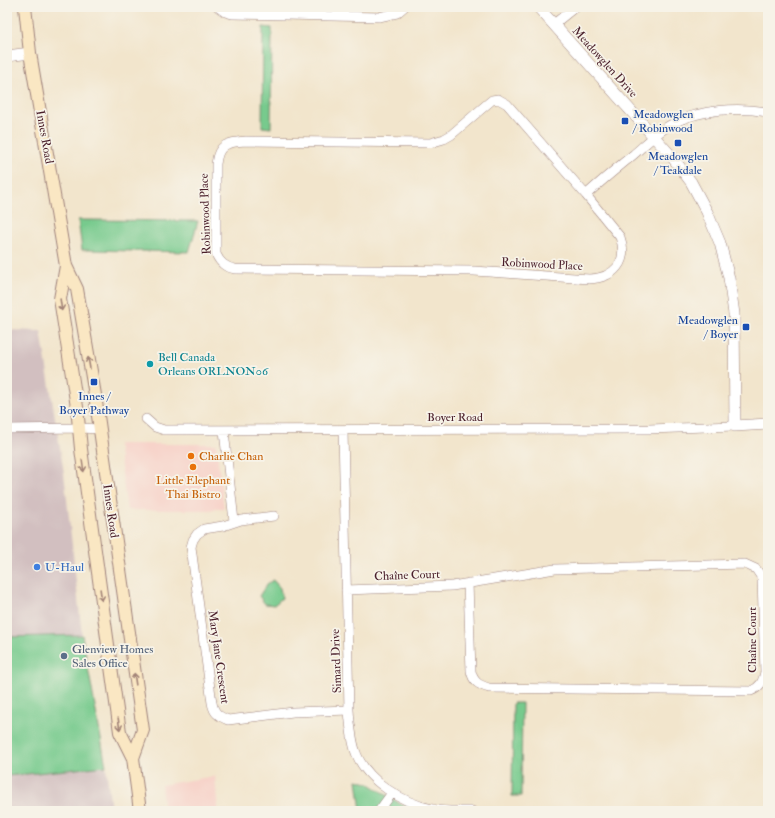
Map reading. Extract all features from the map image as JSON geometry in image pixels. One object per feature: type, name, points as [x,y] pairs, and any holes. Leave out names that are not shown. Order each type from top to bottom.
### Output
[{"type":"main road","name":"Innes Road","points":[[25,7],[30,53],[66,266],[77,289],[100,429],[143,730],[133,758]]},
{"type":"main road","name":"Innes Road","points":[[66,266],[60,299],[120,732],[133,758],[140,811]]},
{"type":"street","points":[[218,7],[225,12],[232,14],[379,17],[390,16],[397,13],[404,7]]},
{"type":"street","name":"Meadowglen Drive","points":[[538,7],[673,158],[691,182],[707,212],[720,243],[729,278],[734,314],[735,426]]},
{"type":"street","points":[[554,24],[575,7]]},
{"type":"street","points":[[7,56],[30,53]]},
{"type":"street","name":"Robinwood Place","points":[[498,99],[507,104],[586,194],[615,229],[622,244],[622,257],[615,269],[606,276],[598,278],[569,278],[474,271],[235,269],[223,265],[216,254],[217,155],[221,148],[227,144],[233,142],[430,143],[444,139],[492,100],[498,99]]},
{"type":"street","points":[[586,194],[674,123],[697,114],[722,110],[768,112]]},
{"type":"street","name":"Boyer Road","points":[[146,419],[155,427],[164,430],[224,431],[649,429],[768,424]]},
{"type":"street","points":[[7,429],[100,429]]},
{"type":"street","name":"Simard Drive","points":[[343,430],[349,710],[351,732],[356,753],[371,774],[392,793],[408,802],[443,811],[472,811]]},
{"type":"street","points":[[224,431],[234,522]]},
{"type":"street","name":"Mary Jane Crescent","points":[[274,516],[234,522],[223,526],[204,529],[197,534],[193,540],[191,547],[214,711],[219,716],[228,720],[293,712],[349,710]]},
{"type":"street","name":"Chaîne Court","points":[[346,590],[452,586],[468,583],[556,569],[745,564],[756,569],[762,578],[766,672],[758,688],[751,691],[490,688],[480,686],[474,681],[471,671],[468,583]]},
{"type":"street","points":[[379,811],[392,793]]},
{"type":"shaded area","points":[[7,330],[41,331],[64,473],[82,635],[7,637]]},
{"type":"shaded area","points":[[118,444],[216,444],[224,508],[209,510],[127,510]]},
{"type":"shaded area","points":[[106,766],[111,811],[7,811],[7,776]]},
{"type":"shaded area","points":[[215,776],[218,811],[164,811],[161,785]]},
{"type":"green space","points":[[263,27],[272,28],[271,128],[262,127]]},
{"type":"green space","points":[[78,220],[198,221],[189,252],[82,250]]},
{"type":"green space","points":[[273,580],[280,588],[282,598],[274,605],[265,604],[259,596],[267,584]]},
{"type":"green space","points":[[82,635],[106,766],[7,776],[7,637]]},
{"type":"green space","points":[[513,703],[522,703],[521,796],[512,796]]},
{"type":"green space","points":[[357,780],[368,783],[402,805],[419,811],[361,811]]},
{"type":"place","name":"Meadowglen / Robinwood","points":[[625,121]]},
{"type":"place","name":"Meadowglen / Teakdale","points":[[678,143]]},
{"type":"place","name":"Meadowglen / Boyer","points":[[746,327]]},
{"type":"place","name":"Bell Canada Orleans ORLNON06","points":[[150,364]]},
{"type":"place","name":"Innes / Boyer Pathway","points":[[94,382]]},
{"type":"place","name":"Charlie Chan","points":[[191,456]]},
{"type":"place","name":"Little Elephant Thai Bistro","points":[[193,467]]},
{"type":"place","name":"U-Haul","points":[[37,567]]},
{"type":"place","name":"Glenview Homes Sales Office","points":[[64,656]]}]
